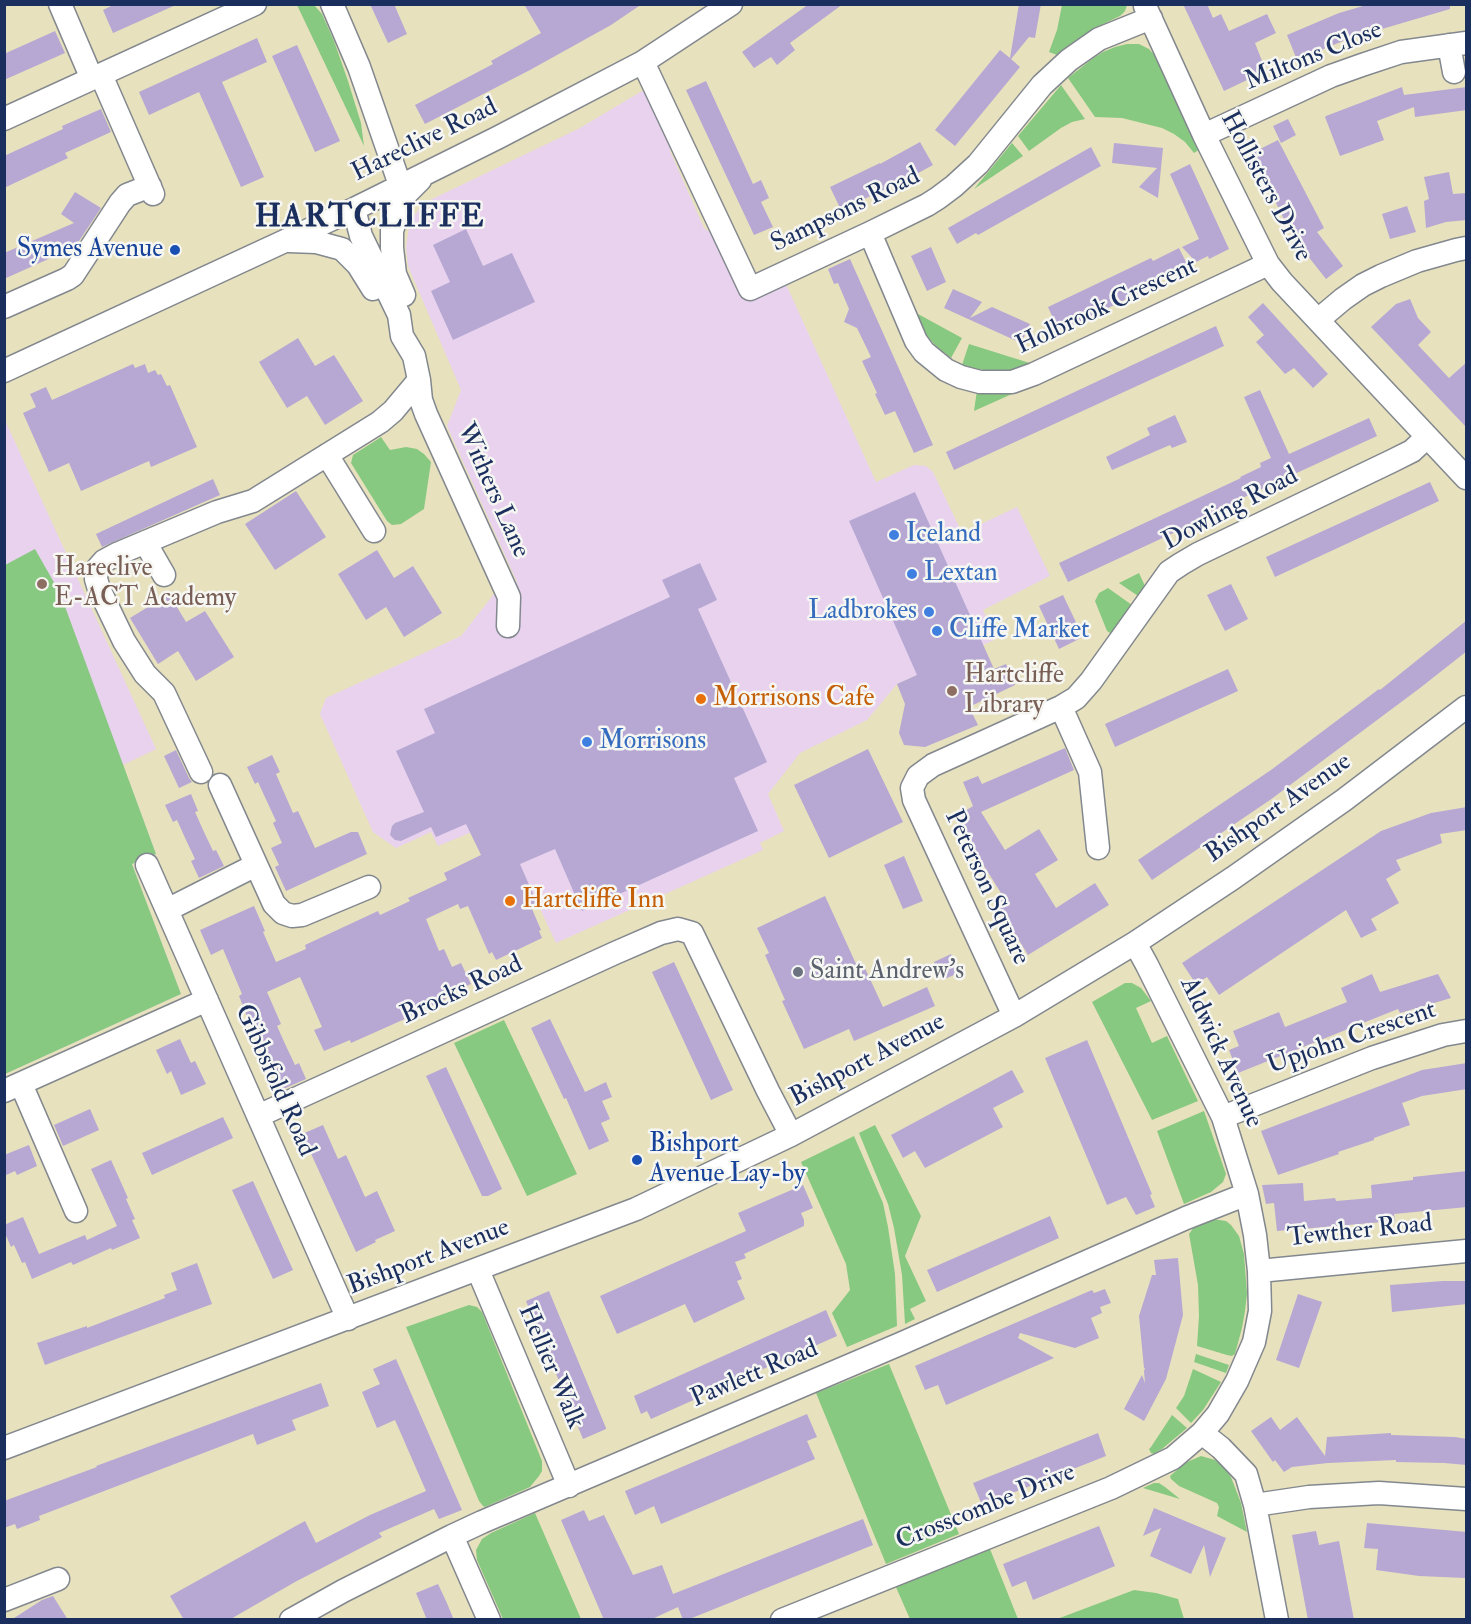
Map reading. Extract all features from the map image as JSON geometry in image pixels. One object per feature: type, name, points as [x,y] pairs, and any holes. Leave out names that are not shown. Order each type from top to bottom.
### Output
[{"type":"street","points":[[4,307],[73,275],[120,202],[127,195],[151,190],[60,4]]},
{"type":"street","points":[[4,119],[255,4]]},
{"type":"street","points":[[332,4],[359,67],[400,186]]},
{"type":"street","name":"Hareclive Road","points":[[4,371],[354,209],[497,138],[644,62],[731,4]]},
{"type":"street","name":"Sampsons Road","points":[[644,62],[750,289],[927,205],[954,186],[978,164],[1042,86],[1069,60],[1099,39],[1148,11]]},
{"type":"street","name":"Hollisters Drive","points":[[1148,11],[1204,135],[1268,264],[1282,282],[1467,478]]},
{"type":"street","name":"Miltons Close","points":[[1204,135],[1331,76],[1401,52],[1458,44],[1454,72]]},
{"type":"street","points":[[414,356],[409,306],[395,274],[392,231],[402,198],[428,172]]},
{"type":"street","points":[[354,209],[361,236],[399,315],[402,336]]},
{"type":"street","name":"Holbrook Crescent","points":[[870,233],[916,341],[924,352],[946,370],[980,382],[1012,382],[1034,374],[1268,264]]},
{"type":"street","points":[[285,240],[316,243],[342,249],[358,265],[388,320],[402,336],[414,356]]},
{"type":"street","points":[[1318,320],[1363,285],[1381,276],[1417,261],[1467,248]]},
{"type":"street","name":"Withers Lane","points":[[414,356],[421,400],[426,414],[510,597],[508,626]]},
{"type":"street","points":[[201,772],[166,697],[145,674],[116,626],[97,584],[97,568],[104,561],[145,542],[217,512],[248,504],[387,417],[419,380]]},
{"type":"street","name":"Dowling Road","points":[[914,783],[918,776],[933,765],[1076,698],[1091,681],[1169,572],[1198,554],[1392,462],[1412,450],[1427,437]]},
{"type":"street","points":[[327,455],[374,531]]},
{"type":"street","points":[[145,542],[164,575]]},
{"type":"street","points":[[1061,707],[1090,772],[1098,848]]},
{"type":"street","name":"Bishport Avenue","points":[[4,1448],[636,1209],[791,1135],[1014,1016],[1135,943],[1233,878],[1463,718]]},
{"type":"street","name":"Peterson Square","points":[[914,783],[912,788],[914,800],[1014,1016]]},
{"type":"street","points":[[220,785],[274,904],[283,913],[292,916],[310,913],[369,887]]},
{"type":"street","name":"Gibbsfold Road","points":[[147,865],[348,1319]]},
{"type":"street","points":[[167,910],[256,865]]},
{"type":"street","name":"Brocks Road","points":[[258,1116],[661,933],[678,928],[692,933],[791,1135]]},
{"type":"street","name":"Aldwick Avenue","points":[[1135,943],[1223,1117],[1247,1194],[1255,1235],[1260,1311],[1254,1342],[1238,1381],[1218,1414],[1202,1433]]},
{"type":"street","points":[[76,1211],[13,1087],[207,1000]]},
{"type":"street","name":"Upjohn Crescent","points":[[1223,1117],[1372,1058],[1443,1035],[1467,1031]]},
{"type":"street","name":"Pawlett Road","points":[[291,1620],[452,1536],[1185,1218],[1247,1194]]},
{"type":"street","name":"Tewther Road","points":[[1259,1271],[1467,1251]]},
{"type":"street","name":"Hellier Walk","points":[[478,1270],[569,1486]]},
{"type":"street","points":[[1202,1433],[1221,1448],[1246,1474],[1255,1506],[1277,1620]]},
{"type":"street","name":"Crosscombe Drive","points":[[782,1620],[1111,1488],[1173,1458],[1202,1433]]},
{"type":"street","points":[[1255,1506],[1309,1497],[1379,1493],[1467,1499]]},
{"type":"street","points":[[452,1536],[489,1620]]},
{"type":"street","points":[[4,1600],[58,1579]]},
{"type":"shaded area","points":[[642,91],[655,102],[672,137],[670,151],[704,228],[717,237],[747,300],[785,282],[876,482],[914,465],[926,466],[933,472],[962,533],[1017,507],[1050,576],[983,610],[996,639],[897,684],[867,720],[800,753],[768,794],[784,831],[760,843],[763,850],[556,943],[499,821],[438,846],[431,832],[396,848],[373,832],[320,714],[326,698],[461,636],[494,594],[517,582],[447,426],[461,390],[408,266],[406,247],[410,221],[424,203],[580,128]]},
{"type":"shaded area","name":"Hareclive E-ACT Academy","points":[[4,418],[156,749],[123,765],[156,854],[132,864],[181,994],[5,1074]]},
{"type":"green space","points":[[1062,4],[1127,5],[1120,16],[1091,30],[1057,55],[1049,52],[1057,30]]},
{"type":"green space","points":[[297,5],[314,5],[322,14],[348,81],[361,123],[364,146]]},
{"type":"green space","points":[[1127,44],[1139,44],[1149,49],[1159,60],[1200,149],[1194,153],[1185,142],[1162,128],[1122,118],[1095,117],[1068,78],[1103,52]]},
{"type":"green space","points":[[1061,85],[1085,119],[1061,128],[1029,151],[1018,136]]},
{"type":"green space","points":[[1012,143],[1023,156],[974,189]]},
{"type":"green space","points":[[918,314],[962,338],[951,358],[925,334]]},
{"type":"green space","points":[[969,344],[1036,365],[1016,371],[996,372],[962,365]]},
{"type":"green space","points":[[977,390],[1012,394],[974,411]]},
{"type":"green space","points":[[381,437],[390,450],[406,447],[417,449],[431,462],[424,509],[401,524],[392,525],[387,521],[351,463],[353,455]]},
{"type":"green space","name":"Hareclive E-ACT Academy","points":[[35,549],[60,593],[156,854],[132,864],[181,994],[5,1074],[5,565]]},
{"type":"green space","points":[[1139,573],[1145,586],[1138,596],[1119,583]]},
{"type":"green space","points":[[1108,588],[1132,605],[1110,633],[1107,631],[1095,601],[1099,593]]},
{"type":"green space","points":[[1125,983],[1132,983],[1141,988],[1151,1001],[1136,1008],[1152,1043],[1167,1036],[1198,1101],[1152,1120],[1092,1002]]},
{"type":"green space","points":[[504,1020],[577,1174],[527,1196],[454,1043]]},
{"type":"green space","points":[[1204,1111],[1226,1174],[1223,1182],[1211,1192],[1184,1204],[1157,1131]]},
{"type":"green space","points":[[875,1125],[921,1216],[905,1256],[926,1301],[910,1309],[915,1319],[905,1324],[902,1275],[894,1228],[888,1204],[859,1133]]},
{"type":"green space","points":[[854,1136],[883,1203],[895,1274],[897,1326],[847,1347],[832,1313],[850,1290],[846,1264],[801,1162]]},
{"type":"green space","points":[[1212,1219],[1226,1221],[1231,1225],[1239,1236],[1244,1254],[1247,1294],[1245,1311],[1235,1354],[1232,1356],[1197,1346],[1198,1285],[1189,1234],[1194,1227]]},
{"type":"green space","points":[[469,1305],[477,1307],[482,1312],[542,1461],[542,1471],[530,1487],[485,1507],[479,1501],[406,1327]]},
{"type":"green space","points":[[1196,1354],[1229,1365],[1226,1373],[1194,1362]]},
{"type":"green space","points":[[889,1364],[959,1534],[886,1564],[816,1393]]},
{"type":"green space","points":[[1193,1369],[1221,1382],[1203,1410],[1191,1423],[1176,1408],[1184,1396]]},
{"type":"green space","points":[[1172,1415],[1187,1428],[1162,1449],[1154,1454],[1151,1453],[1149,1449]]},
{"type":"green space","points":[[1201,1456],[1215,1460],[1231,1477],[1241,1503],[1247,1532],[1217,1516],[1219,1507],[1217,1503],[1179,1486],[1171,1479],[1170,1476],[1185,1463]]},
{"type":"green space","points":[[1159,1483],[1180,1499],[1143,1488]]},
{"type":"green space","points":[[535,1513],[581,1619],[503,1619],[477,1560],[476,1550],[482,1539]]},
{"type":"green space","points":[[990,1549],[1018,1619],[910,1619],[895,1585]]},
{"type":"green space","points":[[1134,1590],[1178,1599],[1184,1619],[1057,1619]]},
{"type":"building","points":[[115,4],[178,4],[113,33],[103,10]]},
{"type":"building","points":[[370,4],[394,4],[407,34],[388,43]]},
{"type":"building","points":[[524,4],[642,4],[611,25],[530,70],[425,124],[415,105],[493,64],[491,61],[541,33]]},
{"type":"building","points":[[809,4],[843,4],[790,43],[795,50],[777,65],[771,57],[754,68],[742,52]]},
{"type":"building","points":[[1019,4],[1041,4],[1035,38],[1029,37],[1011,59],[1020,67],[955,146],[935,130],[1000,50],[1010,58]]},
{"type":"building","points":[[1183,4],[1207,4],[1213,18],[1221,14],[1229,31],[1267,14],[1276,33],[1255,43],[1266,71],[1224,91]]},
{"type":"building","points":[[1370,4],[1450,4],[1450,9],[1348,39],[1297,60],[1287,35],[1339,13]]},
{"type":"building","points":[[55,31],[65,53],[4,80],[4,54]]},
{"type":"building","points":[[257,38],[267,62],[222,82],[264,177],[241,187],[199,92],[149,115],[139,92]]},
{"type":"building","points":[[297,45],[340,141],[315,152],[272,56]]},
{"type":"building","points":[[706,81],[753,184],[761,180],[769,198],[761,202],[773,227],[754,235],[686,90]]},
{"type":"building","points":[[1402,87],[1404,95],[1467,87],[1467,110],[1415,117],[1414,107],[1377,121],[1384,140],[1340,156],[1325,117]]},
{"type":"building","points":[[101,109],[111,132],[65,153],[68,158],[4,188],[4,156]]},
{"type":"building","points":[[1288,119],[1296,135],[1281,143],[1273,126]]},
{"type":"building","points":[[1278,140],[1324,228],[1317,232],[1343,266],[1326,279],[1292,236],[1252,153]]},
{"type":"building","points":[[920,142],[933,165],[841,210],[830,187]]},
{"type":"building","points":[[1114,143],[1163,148],[1158,198],[1139,187],[1157,168],[1112,163]]},
{"type":"building","points":[[1091,147],[1101,166],[978,235],[976,233],[957,244],[948,228]]},
{"type":"building","points":[[1190,164],[1229,249],[1209,259],[1208,256],[1196,262],[1182,247],[1199,239],[1170,174]]},
{"type":"building","points":[[1449,172],[1453,194],[1467,193],[1467,220],[1446,222],[1426,228],[1424,201],[1429,199],[1424,177]]},
{"type":"building","points":[[75,192],[101,208],[75,247],[4,279],[4,253],[74,223],[61,214]]},
{"type":"building","points":[[1407,206],[1416,232],[1390,239],[1382,214]]},
{"type":"building","points":[[466,229],[483,266],[512,253],[535,302],[453,340],[431,291],[450,282],[433,245]]},
{"type":"building","points":[[931,247],[946,282],[927,291],[911,256]]},
{"type":"building","points":[[1179,248],[1188,266],[1153,283],[1154,286],[1062,330],[1056,325],[1048,307],[1151,258],[1153,261]]},
{"type":"building","points":[[850,259],[933,445],[914,453],[895,411],[885,415],[875,394],[877,393],[862,361],[871,357],[857,328],[844,322],[849,309],[838,283],[834,284],[828,269]]},
{"type":"building","points":[[953,289],[982,302],[970,318],[992,307],[1030,324],[1021,343],[944,308]]},
{"type":"building","points":[[1410,299],[1418,318],[1431,332],[1418,345],[1449,378],[1467,362],[1467,428],[1371,327],[1396,304]]},
{"type":"building","points":[[1263,303],[1328,374],[1313,388],[1294,368],[1285,374],[1256,342],[1264,335],[1248,317]]},
{"type":"building","points":[[1216,326],[1224,346],[954,470],[946,452]]},
{"type":"building","points":[[298,338],[315,366],[334,355],[363,401],[325,425],[307,396],[287,408],[259,362]]},
{"type":"building","points":[[133,364],[135,368],[145,364],[148,373],[155,370],[158,375],[161,374],[167,386],[170,385],[197,447],[151,467],[149,461],[81,491],[69,463],[49,472],[23,413],[36,407],[30,394],[46,387],[52,400]]},
{"type":"building","points":[[1260,390],[1289,454],[1369,418],[1377,436],[1068,582],[1059,563],[1241,478],[1261,467],[1260,463],[1271,458],[1244,397]]},
{"type":"building","points":[[1175,415],[1187,442],[1172,448],[1170,445],[1112,470],[1106,457],[1150,435],[1147,428]]},
{"type":"building","points":[[213,479],[220,495],[102,547],[96,534]]},
{"type":"building","points":[[1430,482],[1439,501],[1275,577],[1266,557]]},
{"type":"building","points":[[296,491],[326,537],[275,570],[245,524]]},
{"type":"building","points":[[915,492],[994,669],[1006,664],[1015,685],[969,707],[978,725],[925,747],[904,745],[899,733],[905,704],[897,684],[917,675],[849,521]]},
{"type":"building","points":[[377,550],[394,578],[413,566],[442,613],[404,637],[386,607],[366,620],[338,574]]},
{"type":"building","name":"Morrisons","points":[[700,563],[717,600],[698,609],[767,762],[734,778],[758,831],[582,911],[555,849],[520,864],[537,903],[532,909],[542,938],[496,960],[492,952],[489,954],[468,906],[460,909],[458,904],[426,919],[439,951],[444,949],[452,967],[461,963],[471,984],[445,995],[446,999],[425,1010],[351,1043],[350,1040],[324,1051],[314,1030],[322,1027],[300,977],[267,992],[281,1024],[277,1026],[295,1065],[299,1063],[306,1079],[281,1090],[274,1074],[277,1073],[260,1034],[256,1036],[248,1019],[239,996],[242,994],[223,949],[211,955],[200,930],[254,906],[276,962],[306,949],[305,945],[378,911],[380,915],[410,901],[408,898],[447,880],[444,873],[481,855],[466,824],[436,837],[431,827],[401,841],[395,840],[390,835],[395,823],[424,812],[396,751],[435,733],[424,709],[670,597],[662,580]]},
{"type":"building","points":[[1231,584],[1248,619],[1225,631],[1207,595]]},
{"type":"building","points":[[169,594],[186,622],[205,611],[234,657],[196,681],[178,651],[158,664],[130,618]]},
{"type":"building","points":[[1063,595],[1083,637],[1059,649],[1039,606]]},
{"type":"building","points":[[1467,620],[1467,651],[1270,800],[1152,880],[1138,860],[1271,770],[1380,690]]},
{"type":"building","points":[[1228,669],[1238,691],[1115,747],[1105,724]]},
{"type":"building","points":[[1065,748],[1074,770],[981,812],[1005,850],[1039,829],[1058,860],[1035,874],[1056,908],[1095,883],[1109,905],[1028,955],[993,898],[1001,893],[954,818],[973,806],[963,782],[978,776],[982,784]]},
{"type":"building","points":[[868,749],[903,822],[829,858],[794,785]]},
{"type":"building","points":[[176,750],[192,782],[179,788],[164,756]]},
{"type":"building","points":[[272,755],[280,772],[276,774],[293,813],[298,811],[315,848],[351,832],[358,832],[367,854],[286,891],[275,867],[279,865],[271,848],[282,843],[273,823],[276,821],[258,782],[255,784],[247,767]]},
{"type":"building","points":[[191,794],[198,811],[195,812],[204,832],[213,851],[216,850],[224,866],[199,878],[191,861],[195,859],[177,820],[173,822],[165,805]]},
{"type":"building","points":[[1467,807],[1467,830],[1440,834],[1442,843],[1396,860],[1401,870],[1386,879],[1399,903],[1371,919],[1377,930],[1361,938],[1346,910],[1219,995],[1207,977],[1196,984],[1182,963],[1381,831],[1431,813]]},
{"type":"building","points":[[904,856],[923,901],[903,909],[884,865]]},
{"type":"building","name":"Saint Andrew's","points":[[825,896],[857,966],[863,964],[883,1007],[927,987],[935,1006],[854,1041],[849,1029],[804,1049],[782,1001],[785,1000],[765,955],[769,953],[757,928]]},
{"type":"building","points":[[951,954],[959,973],[942,980],[934,962]]},
{"type":"building","points":[[674,962],[733,1090],[711,1100],[652,972]]},
{"type":"building","points":[[1372,974],[1380,992],[1438,974],[1451,998],[1400,1013],[1398,1009],[1238,1073],[1229,1050],[1239,1046],[1233,1031],[1279,1012],[1285,1027],[1347,1002],[1341,988]]},
{"type":"building","points":[[550,1019],[585,1092],[606,1082],[612,1097],[602,1101],[610,1119],[601,1123],[609,1141],[589,1150],[531,1028]]},
{"type":"building","points":[[180,1039],[191,1063],[195,1061],[206,1084],[181,1095],[171,1071],[167,1074],[156,1050]]},
{"type":"building","points":[[1087,1040],[1152,1194],[1150,1195],[1155,1207],[1136,1215],[1126,1197],[1107,1205],[1045,1058]]},
{"type":"building","points":[[1467,1063],[1467,1089],[1422,1096],[1402,1103],[1410,1125],[1338,1152],[1339,1154],[1278,1175],[1261,1131],[1422,1070]]},
{"type":"building","points":[[446,1067],[502,1189],[488,1196],[482,1196],[426,1076]]},
{"type":"building","points":[[1012,1070],[1024,1092],[993,1108],[1003,1127],[925,1168],[915,1151],[903,1158],[891,1135]]},
{"type":"building","points":[[90,1109],[99,1130],[63,1146],[54,1125]]},
{"type":"building","points":[[223,1117],[233,1138],[152,1175],[142,1153]]},
{"type":"building","points":[[323,1125],[338,1159],[346,1155],[365,1197],[377,1191],[395,1231],[356,1252],[302,1134]]},
{"type":"building","points":[[29,1145],[37,1166],[17,1175],[15,1171],[4,1176],[4,1155]]},
{"type":"building","points":[[111,1160],[128,1198],[126,1199],[135,1219],[132,1220],[140,1238],[73,1265],[71,1262],[32,1279],[14,1245],[11,1247],[4,1231],[4,1225],[23,1217],[39,1254],[85,1235],[87,1240],[117,1226],[91,1169]]},
{"type":"building","points":[[1467,1171],[1467,1207],[1394,1214],[1395,1221],[1277,1231],[1274,1203],[1266,1204],[1262,1185],[1303,1183],[1304,1201],[1335,1198],[1336,1201],[1372,1198],[1371,1185],[1413,1180],[1413,1177]]},
{"type":"building","points":[[253,1181],[293,1270],[273,1279],[232,1190]]},
{"type":"building","points":[[803,1185],[813,1208],[801,1213],[804,1226],[744,1254],[746,1258],[735,1262],[742,1279],[737,1281],[745,1299],[694,1323],[685,1304],[617,1334],[600,1296],[746,1231],[738,1213]]},
{"type":"building","points":[[1050,1216],[1059,1238],[937,1292],[927,1270]]},
{"type":"building","points":[[1178,1258],[1183,1315],[1166,1379],[1144,1421],[1124,1409],[1142,1375],[1145,1383],[1139,1316],[1152,1275],[1156,1275],[1154,1260]]},
{"type":"building","points":[[197,1263],[212,1304],[45,1365],[37,1343],[87,1326],[87,1328],[165,1298],[164,1295],[177,1290],[171,1273]]},
{"type":"building","points":[[1467,1281],[1467,1304],[1392,1312],[1390,1285]]},
{"type":"building","points":[[1105,1289],[1111,1303],[1100,1307],[1102,1313],[1091,1318],[1099,1338],[1075,1348],[1020,1333],[1018,1338],[1054,1358],[946,1405],[938,1385],[925,1390],[915,1366],[1092,1290],[1094,1293]]},
{"type":"building","points":[[549,1291],[606,1428],[583,1439],[526,1301]]},
{"type":"building","points":[[1298,1294],[1322,1302],[1299,1368],[1276,1360]]},
{"type":"building","points":[[826,1310],[837,1336],[651,1419],[647,1411],[641,1414],[634,1396]]},
{"type":"building","points":[[396,1359],[462,1510],[439,1519],[434,1509],[379,1533],[382,1537],[295,1582],[229,1620],[184,1620],[170,1596],[305,1521],[316,1543],[370,1515],[426,1491],[395,1420],[377,1428],[362,1392],[380,1384],[373,1369]]},
{"type":"building","points":[[321,1383],[329,1406],[292,1420],[296,1430],[257,1445],[253,1434],[39,1516],[40,1520],[17,1529],[15,1524],[4,1528],[4,1501]]},
{"type":"building","points":[[807,1414],[817,1437],[807,1441],[815,1459],[661,1524],[654,1506],[635,1515],[625,1491]]},
{"type":"building","points":[[1271,1417],[1280,1430],[1297,1417],[1325,1456],[1327,1437],[1391,1433],[1391,1435],[1467,1439],[1467,1465],[1396,1462],[1396,1460],[1328,1463],[1292,1467],[1284,1472],[1275,1460],[1273,1462],[1251,1431]]},
{"type":"building","points":[[1098,1433],[1106,1456],[982,1505],[973,1483]]},
{"type":"building","points":[[1154,1508],[1226,1538],[1210,1577],[1204,1545],[1191,1574],[1150,1556],[1161,1528],[1143,1536]]},
{"type":"building","points":[[584,1510],[589,1521],[604,1515],[633,1575],[662,1565],[678,1607],[650,1620],[604,1620],[561,1520]]},
{"type":"building","points":[[863,1519],[873,1545],[683,1620],[673,1594]]},
{"type":"building","points":[[1367,1523],[1467,1532],[1465,1578],[1419,1576],[1376,1570],[1378,1549],[1364,1548]]},
{"type":"building","points":[[1099,1526],[1115,1566],[1033,1600],[1026,1581],[1012,1587],[1003,1564]]},
{"type":"building","points":[[1316,1531],[1319,1545],[1339,1541],[1354,1620],[1308,1620],[1292,1535]]},
{"type":"building","points":[[438,1584],[454,1620],[427,1620],[416,1593]]},
{"type":"building","points":[[53,1596],[68,1620],[11,1620],[42,1600]]},
{"type":"place","name":"Symes Avenue","points":[[175,250]]},
{"type":"place","name":"Iceland","points":[[894,535]]},
{"type":"place","name":"Lextan","points":[[912,574]]},
{"type":"place","name":"Hareclive E-ACT Academy","points":[[42,584]]},
{"type":"place","name":"Ladbrokes","points":[[929,612]]},
{"type":"place","name":"Cliffe Market","points":[[937,631]]},
{"type":"place","name":"Hartcliffe Library","points":[[952,691]]},
{"type":"place","name":"Morrisons Cafe","points":[[701,699]]},
{"type":"place","name":"Morrisons","points":[[587,742]]},
{"type":"place","name":"Hartcliffe Inn","points":[[510,901]]},
{"type":"place","name":"Saint Andrew's","points":[[798,972]]},
{"type":"place","name":"Bishport Avenue Lay-by","points":[[637,1160]]},
{"type":"district","name":"HARTCLIFFE","points":[[370,219]]}]
